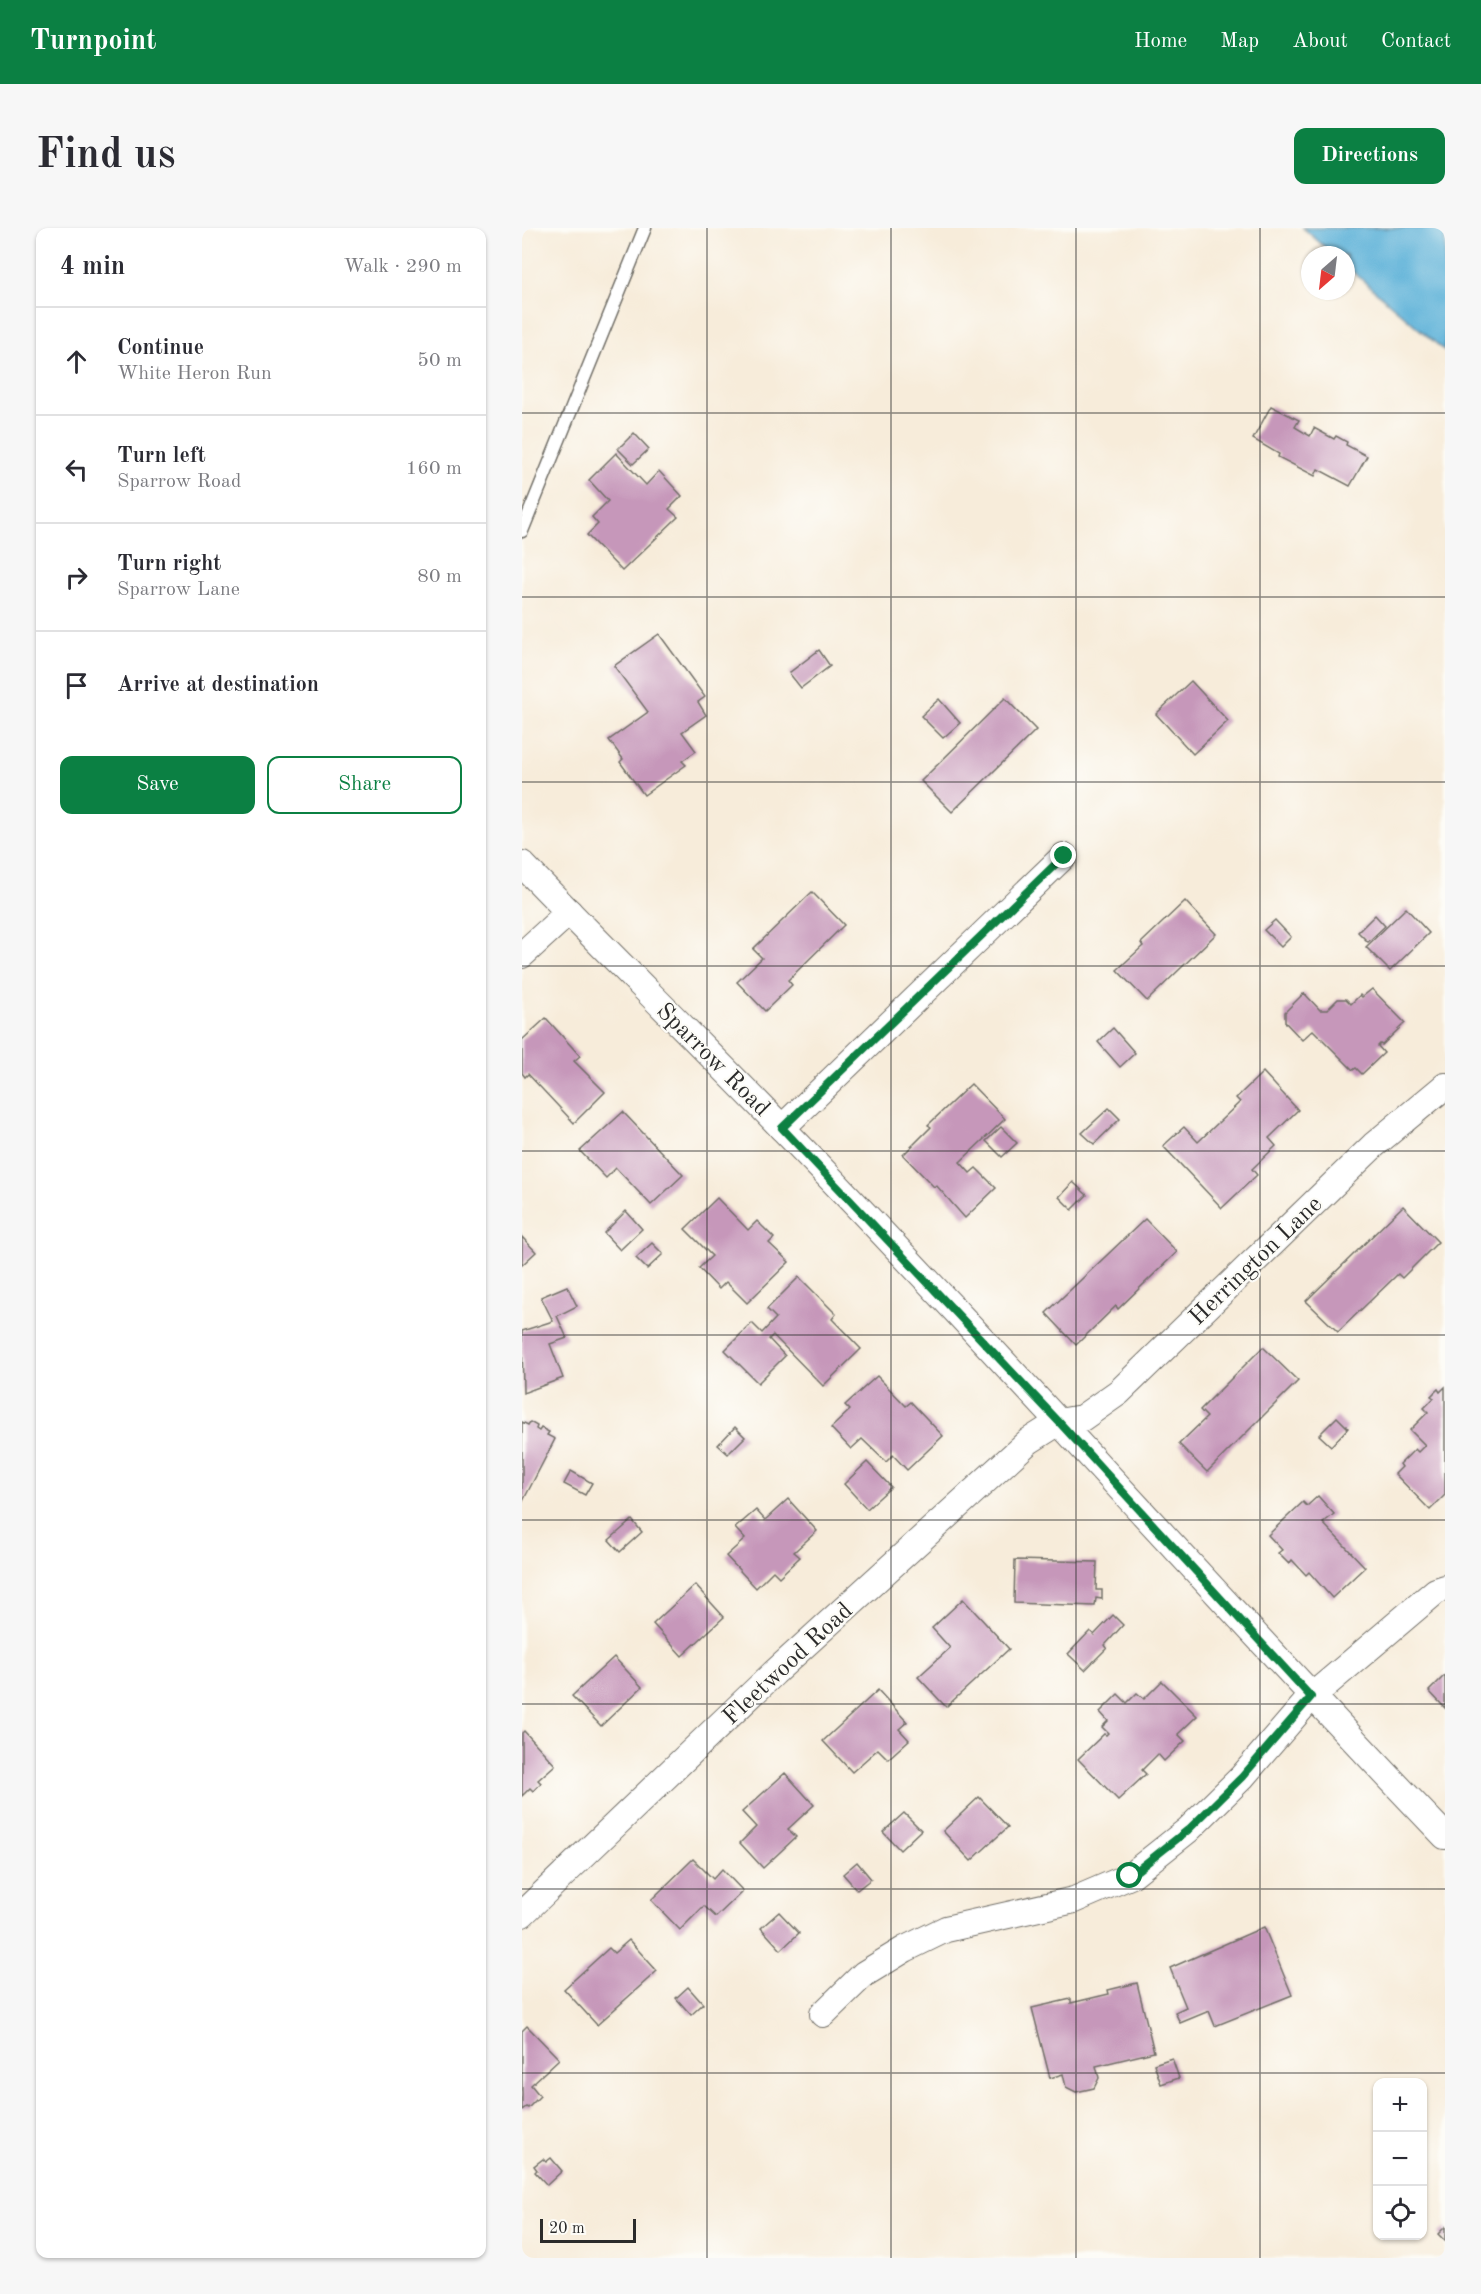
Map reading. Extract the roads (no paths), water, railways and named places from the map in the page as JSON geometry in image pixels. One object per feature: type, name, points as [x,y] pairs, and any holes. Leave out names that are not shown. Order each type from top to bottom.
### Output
[{"type":"street","points":[[782,1128],[1064,856]]},
{"type":"street","name":"Sparrow Road","points":[[522,864],[782,1128],[1059,1422],[1311,1697],[1445,1836]]},
{"type":"street","points":[[522,955],[569,912]]},
{"type":"street","name":"Herrington Lane","points":[[1059,1422],[1082,1418],[1119,1392],[1374,1145],[1445,1086]]},
{"type":"street","name":"Fleetwood Road","points":[[522,1914],[774,1673],[1029,1441],[1059,1422]]},
{"type":"street","points":[[823,2014],[864,1974],[905,1948],[946,1929],[1074,1900],[1130,1876],[1188,1830],[1242,1777],[1311,1697],[1436,1591],[1445,1588]]},
{"type":"lane","points":[[522,531],[645,228]]},
{"type":"water","points":[[1303,228],[1445,228],[1445,351],[1355,274],[1355,246],[1324,246]]}]
